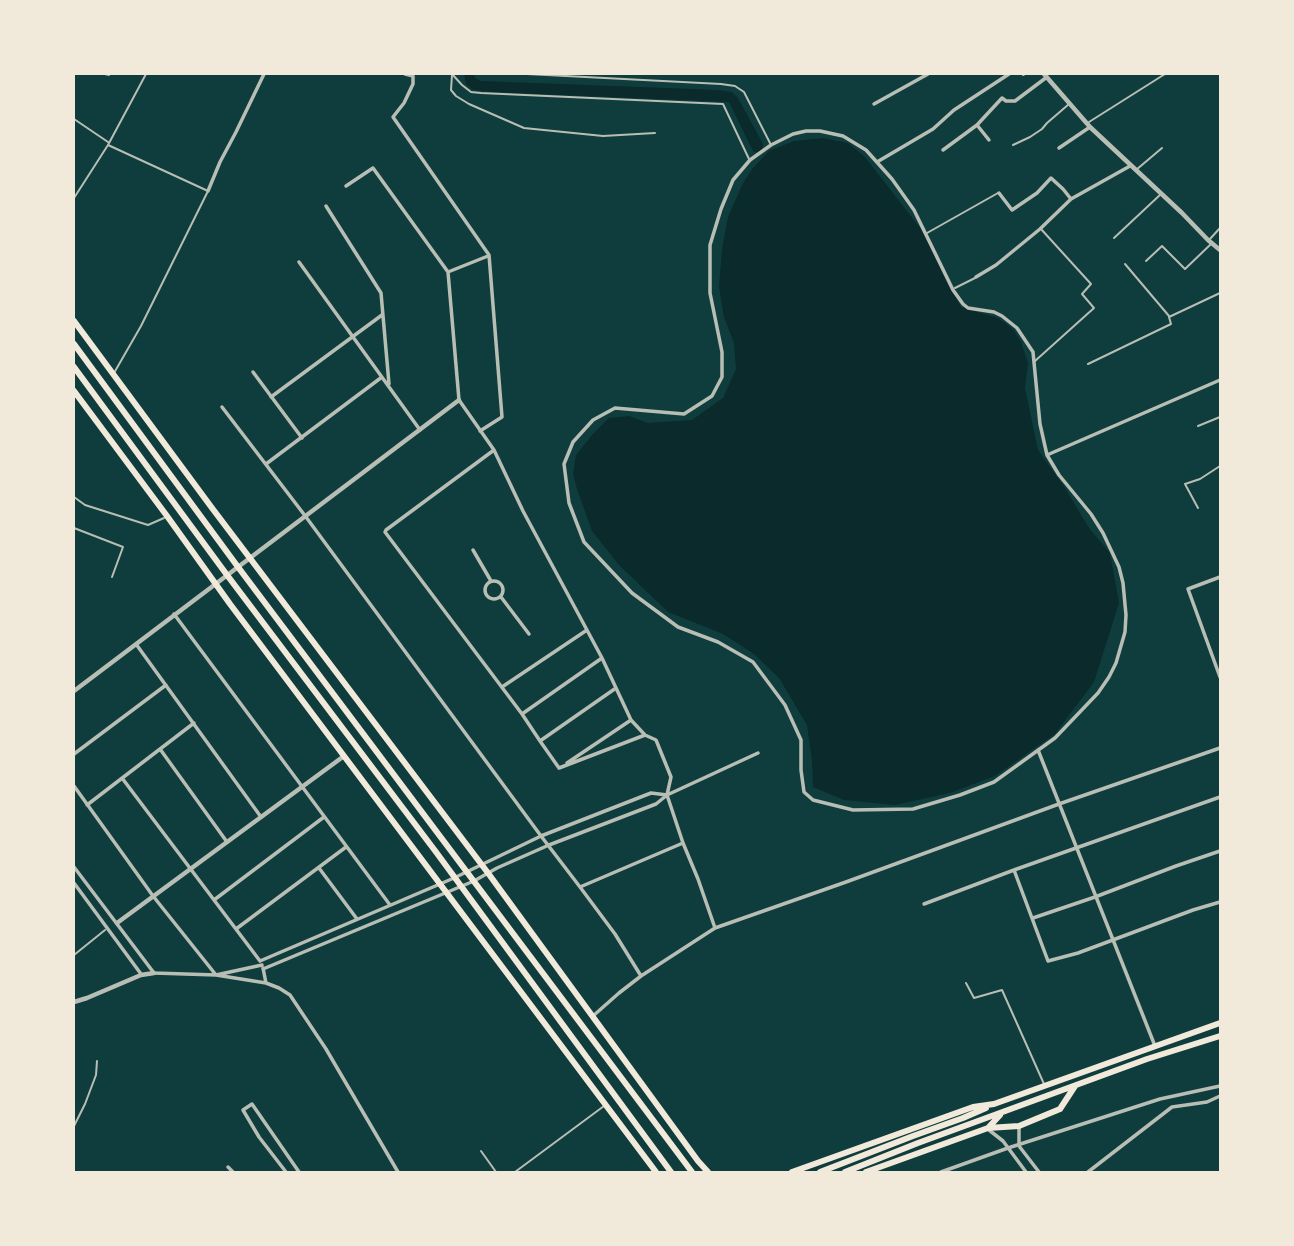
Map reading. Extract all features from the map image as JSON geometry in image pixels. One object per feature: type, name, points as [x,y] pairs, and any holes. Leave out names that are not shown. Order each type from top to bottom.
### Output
[{"type":"main road","points":[[74,321],[488,873],[708,1172]]},
{"type":"main road","points":[[74,344],[692,1172]]},
{"type":"main road","points":[[74,367],[671,1172]]},
{"type":"main road","points":[[74,391],[656,1172]]},
{"type":"main road","points":[[820,1172],[1044,1085],[1220,1023]]},
{"type":"main road","points":[[845,1172],[1075,1085],[1220,1036]]},
{"type":"main road","points":[[866,1172],[988,1128],[1019,1126],[1060,1109],[1075,1085]]},
{"type":"main road","points":[[606,1105],[616,1097]]},
{"type":"main road","points":[[792,1172],[973,1107],[994,1104]]},
{"type":"main road","points":[[988,1128],[1001,1114]]},
{"type":"main road","points":[[682,1172],[684,1163]]},
{"type":"street","points":[[208,191],[264,74]]},
{"type":"street","points":[[405,74],[413,75],[412,84],[408,97],[393,117],[489,255],[502,417],[480,431]]},
{"type":"street","points":[[874,104],[928,74]]},
{"type":"street","points":[[877,162],[933,129],[954,110],[1009,74]]},
{"type":"street","points":[[943,150],[977,125],[1002,98],[1015,101],[1048,75],[1088,125],[1220,250]]},
{"type":"street","points":[[977,125],[989,140]]},
{"type":"street","points":[[1059,148],[1088,125]]},
{"type":"street","points":[[806,131],[833,133],[851,139],[877,162],[914,210],[953,290],[963,304],[968,308],[994,312],[1017,328],[1033,352],[1040,424],[1047,455],[1103,533],[1119,567],[1123,583],[1126,615],[1121,645],[1109,677],[1098,693],[1055,738],[995,782],[913,809],[853,810],[813,800],[804,792],[801,740],[785,705],[753,662],[718,642],[678,627],[632,593],[584,542],[569,503],[564,464],[573,442],[593,420],[615,408],[684,414],[712,396],[722,377],[722,352],[710,293],[710,244],[733,180],[750,160],[771,145],[806,131]]},
{"type":"street","points":[[976,277],[994,267],[1071,199],[1130,166]]},
{"type":"street","points":[[346,186],[373,167],[448,272],[459,400],[494,450],[527,519],[602,658],[631,720],[645,735],[656,740],[671,777],[667,796],[715,928]]},
{"type":"street","points":[[999,193],[1012,210],[1037,193],[1051,178],[1071,199]]},
{"type":"street","points":[[326,206],[381,293],[389,386]]},
{"type":"street","points":[[448,272],[489,255]]},
{"type":"street","points":[[299,262],[420,430]]},
{"type":"street","points":[[271,397],[383,315]]},
{"type":"street","points":[[253,372],[302,438]]},
{"type":"street","points":[[266,464],[382,377]]},
{"type":"street","points":[[1047,455],[1220,380]]},
{"type":"street","points":[[74,691],[459,400]]},
{"type":"street","points":[[222,407],[615,934],[642,976]]},
{"type":"street","points":[[494,450],[385,532],[522,714],[559,768]]},
{"type":"street","points":[[473,550],[491,581]]},
{"type":"street","points":[[1220,577],[1188,589],[1220,677]]},
{"type":"street","points":[[491,581],[498,581],[504,591],[501,597],[492,599],[485,594],[486,585],[491,581]]},
{"type":"street","points":[[501,597],[529,634]]},
{"type":"street","points":[[174,614],[390,905]]},
{"type":"street","points":[[502,687],[587,630]]},
{"type":"street","points":[[135,643],[261,817]]},
{"type":"street","points":[[522,714],[602,658]]},
{"type":"street","points":[[74,754],[166,685]]},
{"type":"street","points":[[540,741],[616,688]]},
{"type":"street","points":[[559,768],[631,720]]},
{"type":"street","points":[[88,805],[194,723]]},
{"type":"street","points":[[559,768],[645,735]]},
{"type":"street","points":[[593,1016],[642,976],[715,928],[1220,748]]},
{"type":"street","points":[[160,749],[227,842]]},
{"type":"street","points":[[1038,750],[1155,1046]]},
{"type":"street","points":[[216,975],[262,965],[369,925],[474,881],[549,845],[656,804],[667,796],[758,753]]},
{"type":"street","points":[[117,923],[344,756]]},
{"type":"street","points":[[122,778],[262,965],[266,983]]},
{"type":"street","points":[[74,786],[153,896],[216,975]]},
{"type":"street","points":[[262,965],[541,836],[651,793],[667,796]]},
{"type":"street","points":[[924,904],[1220,797]]},
{"type":"street","points":[[214,900],[324,817]]},
{"type":"street","points":[[580,887],[683,843]]},
{"type":"street","points":[[236,929],[346,847]]},
{"type":"street","points":[[1033,918],[1220,851]]},
{"type":"street","points":[[74,867],[154,973]]},
{"type":"street","points":[[319,867],[357,919]]},
{"type":"street","points":[[1014,870],[1048,961],[1113,941],[1220,902]]},
{"type":"street","points":[[74,883],[141,975]]},
{"type":"street","points":[[363,916],[369,925]]},
{"type":"street","points":[[74,1002],[141,975],[154,973],[216,975],[266,983],[279,988],[290,995],[299,1007],[398,1172]]},
{"type":"street","points":[[941,1172],[1160,1098],[1220,1086]]},
{"type":"street","points":[[1088,1172],[1172,1107],[1207,1102],[1220,1096]]},
{"type":"street","points":[[286,1172],[259,1137],[243,1110],[252,1104],[299,1172]]},
{"type":"street","points":[[1019,1126],[1019,1146],[1039,1172]]},
{"type":"street","points":[[988,1128],[1003,1141],[1026,1172]]},
{"type":"street","points":[[228,1167],[233,1172]]},
{"type":"lane","points":[[74,198],[109,144],[146,74]]},
{"type":"lane","points":[[452,74],[471,92],[723,104],[750,160]]},
{"type":"lane","points":[[452,74],[451,90],[456,96],[524,128],[603,136],[655,133]]},
{"type":"lane","points":[[527,74],[735,86],[744,92],[771,145]]},
{"type":"lane","points":[[1088,125],[1165,74]]},
{"type":"lane","points":[[1013,145],[1042,129],[1070,104]]},
{"type":"lane","points":[[74,119],[109,144],[208,191],[141,326],[113,374]]},
{"type":"lane","points":[[1135,170],[1162,148]]},
{"type":"lane","points":[[926,234],[999,193]]},
{"type":"lane","points":[[1114,238],[1161,194]]},
{"type":"lane","points":[[1146,261],[1162,246],[1185,269],[1220,228]]},
{"type":"lane","points":[[1035,361],[1094,307],[1082,294],[1091,284],[1040,229]]},
{"type":"lane","points":[[1088,364],[1171,324],[1169,317],[1125,264]]},
{"type":"lane","points":[[953,290],[976,277]]},
{"type":"lane","points":[[1169,317],[1220,293]]},
{"type":"lane","points":[[1198,426],[1220,417]]},
{"type":"lane","points":[[1198,508],[1185,484],[1200,479],[1220,466]]},
{"type":"lane","points":[[74,497],[85,505],[148,525],[167,516]]},
{"type":"lane","points":[[74,528],[123,547],[112,577]]},
{"type":"lane","points":[[74,956],[107,928]]},
{"type":"lane","points":[[966,983],[974,998],[1002,990],[1044,1085]]},
{"type":"lane","points":[[74,1126],[93,1082],[97,1061]]},
{"type":"lane","points":[[515,1172],[606,1105]]},
{"type":"lane","points":[[481,1151],[496,1172]]},
{"type":"water","points":[[464,74],[474,74],[475,78],[481,81],[732,92],[763,144],[762,151],[753,151],[729,102],[490,92],[473,90],[466,84]]},
{"type":"water","points":[[823,138],[848,143],[865,157],[921,229],[961,307],[998,318],[1013,329],[1028,363],[1025,388],[1038,450],[1089,528],[1110,553],[1119,603],[1094,682],[1055,734],[995,776],[950,793],[895,805],[844,800],[813,787],[807,725],[779,678],[754,654],[723,634],[668,612],[619,565],[592,531],[573,474],[576,455],[609,418],[629,416],[648,423],[692,420],[723,398],[736,369],[734,343],[724,317],[719,287],[728,217],[743,183],[769,151],[794,141]]}]
